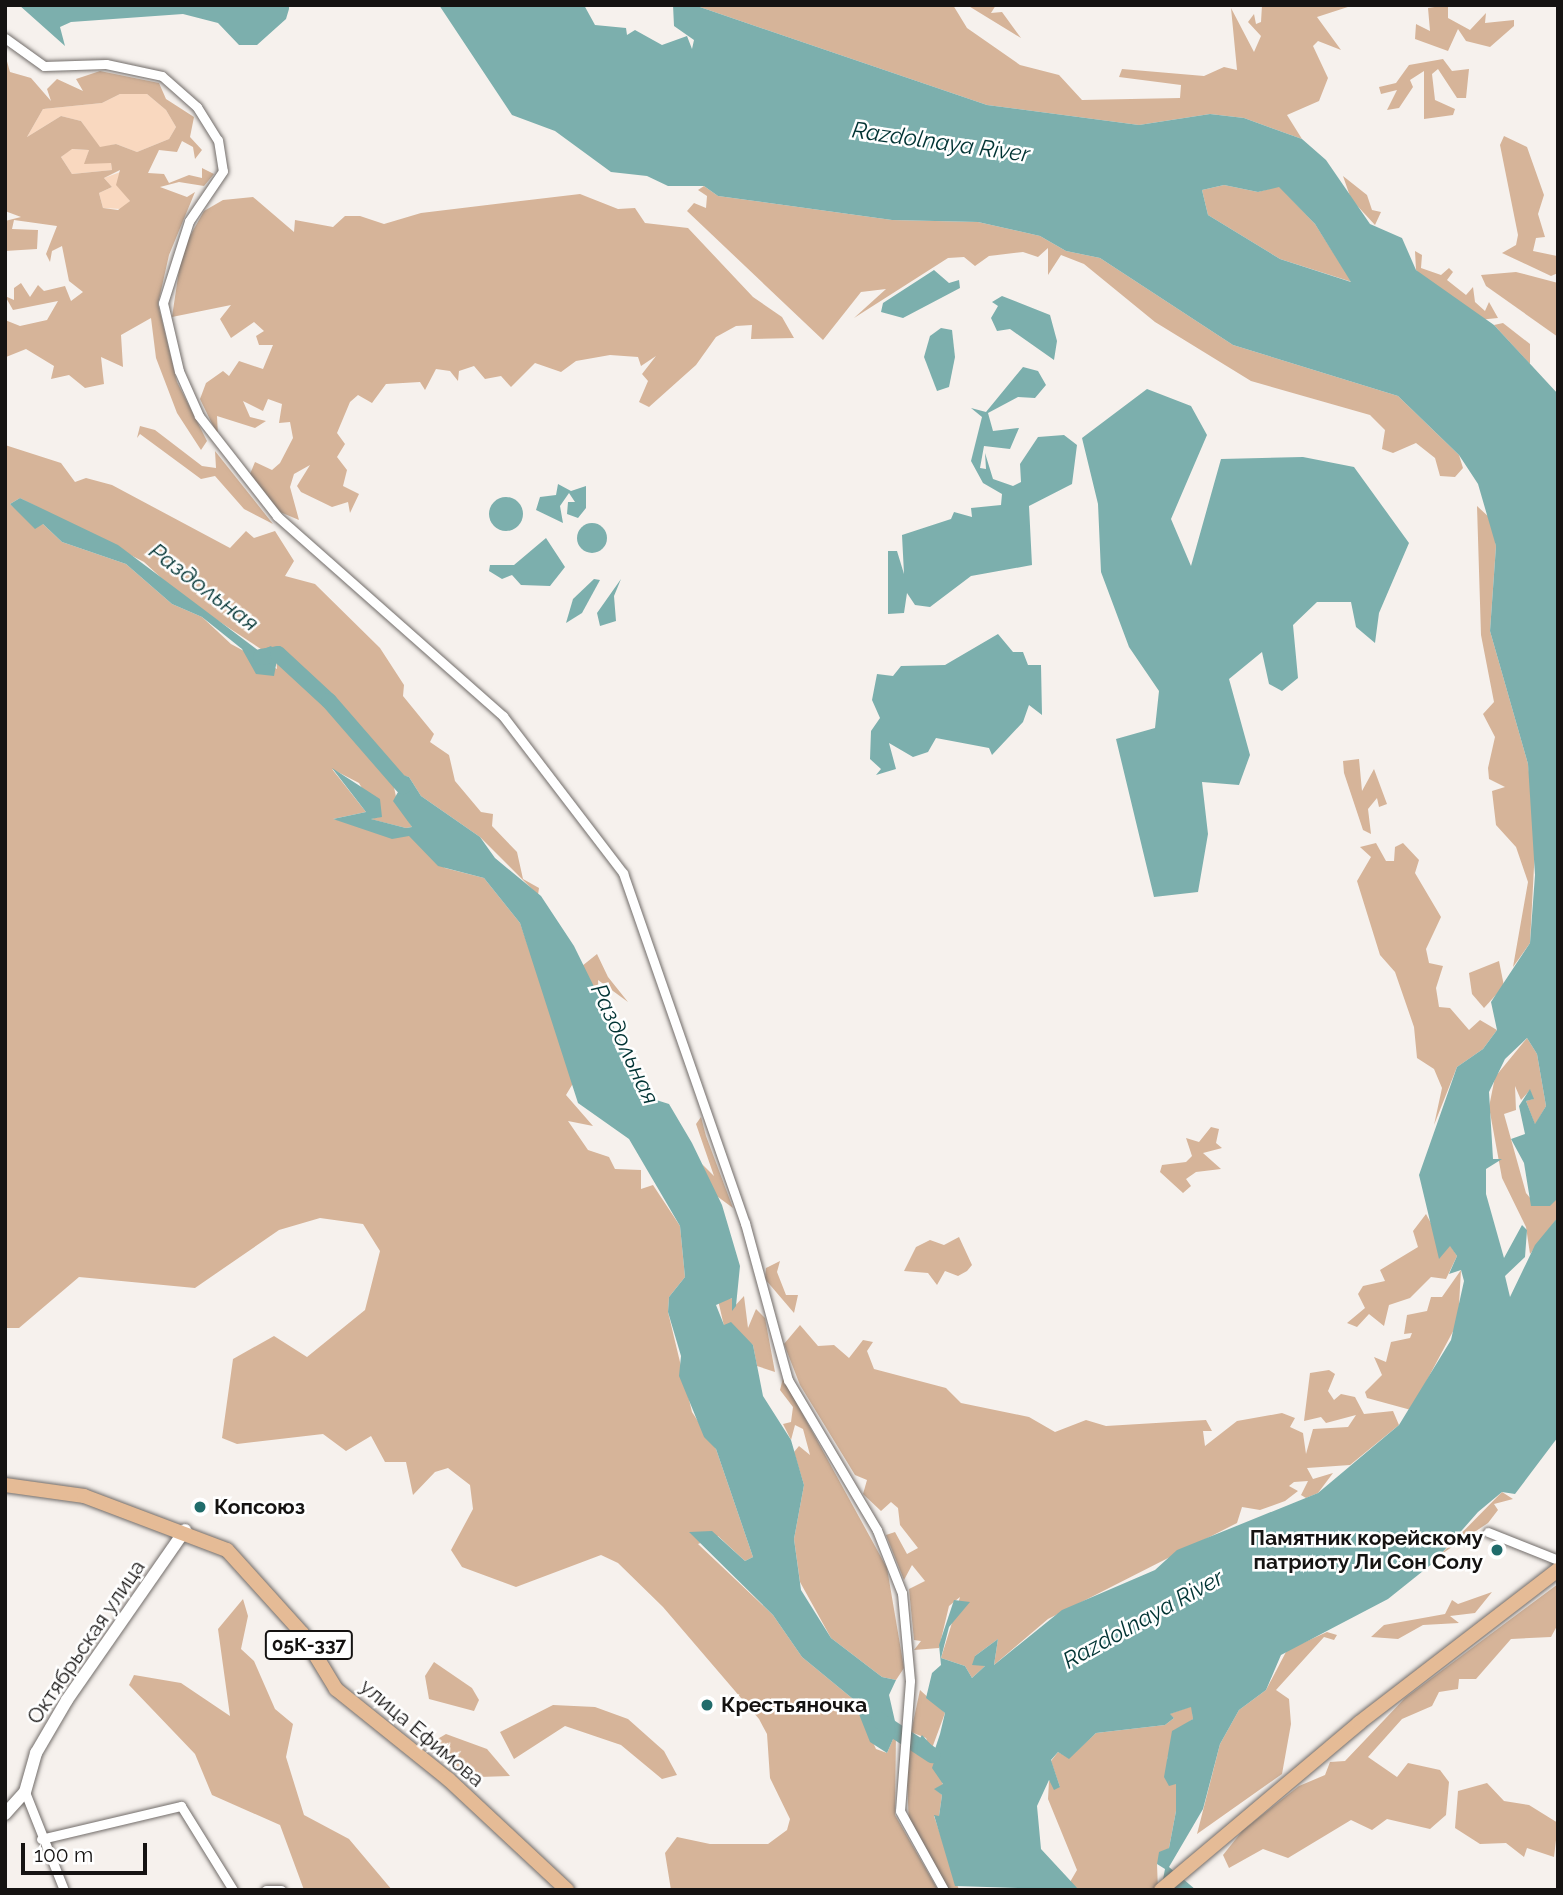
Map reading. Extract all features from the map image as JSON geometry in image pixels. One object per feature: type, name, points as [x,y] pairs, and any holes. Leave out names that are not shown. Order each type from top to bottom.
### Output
[{"type":"main road","name":"улица Ефимова","points":[[5,1485],[84,1496],[185,1530],[234,1556],[302,1633],[336,1689],[448,1779],[567,1890]]},
{"type":"main road","points":[[1161,1890],[1333,1744],[1558,1570]]},
{"type":"street","points":[[5,38],[44,66],[106,64],[162,76],[197,107],[218,141],[223,171],[189,221],[163,303],[173,353],[199,416],[277,516],[503,716],[622,873],[745,1223],[788,1380],[877,1530],[902,1593],[910,1681],[900,1811],[944,1890]]},
{"type":"street","name":"Октябрьская улица","points":[[5,1814],[24,1792],[36,1753],[67,1700],[185,1530]]},
{"type":"street","points":[[1488,1532],[1558,1560]]},
{"type":"street","points":[[24,1792],[64,1890]]},
{"type":"street","points":[[41,1839],[181,1806],[233,1890]]},
{"type":"street","points":[[266,1890],[281,1890]]},
{"type":"shaded area","points":[[694,5],[953,5],[967,28],[1020,65],[1059,75],[1082,100],[1180,98],[1181,85],[1119,77],[1122,69],[1204,76],[1224,67],[1237,70],[1231,8],[1254,52],[1261,36],[1248,22],[1254,14],[1256,24],[1261,22],[1262,5],[1354,5],[1317,17],[1341,50],[1318,41],[1313,46],[1328,78],[1319,101],[1287,115],[1302,139],[1244,118],[1210,114],[1139,125],[987,105]]},
{"type":"shaded area","points":[[967,5],[996,5],[991,13],[1002,12],[1021,38]]},
{"type":"shaded area","points":[[1448,5],[1448,18],[1470,30],[1486,13],[1485,23],[1514,20],[1514,26],[1490,47],[1466,41],[1458,29],[1448,51],[1415,39],[1416,24],[1430,31],[1428,8]]},
{"type":"shaded area","points":[[5,54],[10,72],[31,78],[51,101],[47,89],[57,79],[83,91],[76,79],[100,71],[159,83],[166,99],[194,117],[190,137],[202,150],[195,159],[193,147],[182,141],[177,152],[159,150],[148,173],[164,174],[169,183],[189,175],[202,178],[202,168],[214,174],[204,186],[179,182],[160,187],[187,197],[195,192],[169,255],[158,304],[177,382],[207,441],[201,450],[177,413],[156,358],[151,318],[121,335],[123,367],[101,357],[104,384],[85,388],[69,375],[51,379],[54,366],[26,349],[6,357],[5,320],[20,326],[47,320],[58,301],[13,310],[5,296],[14,300],[14,288],[21,283],[30,297],[38,285],[44,291],[65,286],[71,301],[83,292],[69,281],[62,246],[52,251],[50,262],[46,254],[57,226],[14,220],[12,229],[38,230],[37,249],[5,251],[5,221],[21,217],[5,211]],"holes":[[[120,94],[147,94],[166,110],[176,127],[169,139],[137,152],[116,144],[100,147],[81,121],[61,116],[27,137],[43,109],[102,103]],[[72,149],[89,150],[84,164],[111,163],[112,170],[72,174],[61,157]],[[120,170],[116,185],[130,201],[118,210],[103,208],[99,193],[112,187],[104,178]]]},
{"type":"shaded area","points":[[1443,59],[1452,71],[1469,69],[1466,98],[1457,98],[1438,69],[1432,74],[1435,100],[1455,109],[1453,115],[1424,119],[1424,71],[1410,80],[1413,87],[1399,108],[1387,110],[1397,90],[1381,94],[1379,87],[1396,83],[1409,65]]},
{"type":"shaded area","points":[[120,94],[147,94],[166,110],[176,127],[169,139],[137,152],[116,144],[100,148],[81,121],[61,116],[27,137],[43,109],[102,103]]},
{"type":"shaded area","points":[[1504,136],[1527,147],[1544,195],[1538,214],[1545,237],[1536,238],[1533,251],[1557,256],[1558,273],[1551,276],[1502,253],[1516,245],[1518,235],[1500,145]]},
{"type":"shaded area","points":[[71,149],[89,150],[85,163],[111,163],[112,170],[72,174],[61,157]]},
{"type":"shaded area","points":[[123,171],[119,186],[130,201],[121,209],[103,208],[99,193],[112,187],[104,178]]},
{"type":"shaded area","points":[[1343,176],[1367,195],[1372,210],[1381,212],[1375,225],[1351,199]]},
{"type":"shaded area","points":[[1224,185],[1258,192],[1279,186],[1315,224],[1352,282],[1280,259],[1208,215],[1202,190]]},
{"type":"shaded area","points":[[704,186],[718,196],[892,220],[978,222],[1040,236],[1066,251],[1100,258],[1233,345],[1398,396],[1459,455],[1463,468],[1455,477],[1440,476],[1435,458],[1416,443],[1393,453],[1382,449],[1385,430],[1370,415],[1251,381],[1155,322],[1084,264],[1061,255],[1048,275],[1048,248],[1038,257],[1023,252],[989,256],[975,266],[964,257],[948,258],[854,318],[886,289],[861,292],[823,340],[687,211],[694,203],[706,208],[707,196],[698,190]]},
{"type":"shaded area","points":[[580,194],[618,209],[635,208],[645,223],[688,228],[753,297],[782,317],[794,338],[751,339],[752,325],[736,326],[716,337],[696,365],[649,407],[639,402],[648,381],[642,374],[656,356],[641,366],[638,357],[610,355],[576,361],[561,372],[535,363],[511,387],[501,376],[485,379],[474,366],[459,371],[458,381],[450,371],[436,369],[425,390],[420,382],[386,384],[372,403],[358,395],[350,402],[337,433],[345,444],[337,457],[347,470],[343,486],[359,494],[350,513],[348,502],[332,507],[301,492],[297,486],[310,465],[294,474],[290,487],[299,520],[280,512],[250,474],[255,462],[272,470],[280,463],[293,438],[290,422],[279,423],[282,404],[268,399],[263,411],[243,401],[250,417],[266,421],[255,428],[217,416],[218,436],[200,399],[206,383],[223,371],[229,376],[239,361],[263,369],[273,345],[259,345],[256,336],[264,331],[254,322],[231,338],[220,319],[231,305],[172,317],[182,250],[204,211],[223,200],[253,197],[294,232],[295,220],[333,227],[345,216],[360,216],[384,224],[421,213]]},
{"type":"shaded area","points":[[1415,251],[1422,255],[1421,268],[1441,275],[1449,268],[1453,272],[1447,280],[1466,295],[1473,287],[1475,302],[1485,311],[1489,302],[1498,318],[1478,320],[1438,291],[1416,270]]},
{"type":"shaded area","points":[[1516,272],[1558,283],[1558,337],[1486,286],[1481,275]]},
{"type":"shaded area","points":[[1503,323],[1530,344],[1530,364],[1494,325]]},
{"type":"shaded area","points":[[140,426],[155,430],[202,466],[216,468],[215,451],[273,524],[244,509],[215,476],[201,479],[140,434],[137,438]]},
{"type":"shaded area","points":[[5,445],[61,463],[75,482],[86,478],[112,485],[230,548],[246,531],[254,538],[275,531],[294,561],[285,576],[315,584],[380,648],[404,685],[403,696],[434,734],[430,742],[449,755],[455,781],[481,812],[493,814],[492,826],[517,852],[523,879],[539,888],[538,895],[480,837],[421,796],[409,777],[391,772],[397,802],[412,827],[406,828],[370,819],[379,817],[359,783],[332,769],[366,812],[333,819],[409,835],[445,868],[484,878],[520,923],[575,1080],[566,1095],[593,1126],[568,1121],[588,1150],[609,1157],[615,1169],[641,1170],[641,1189],[653,1185],[680,1226],[685,1277],[669,1297],[668,1312],[692,1412],[716,1449],[753,1557],[745,1561],[718,1536],[698,1544],[773,1615],[802,1657],[853,1699],[876,1749],[887,1753],[896,1732],[895,1815],[938,1890],[671,1890],[665,1853],[677,1837],[710,1844],[768,1844],[787,1830],[790,1819],[770,1778],[767,1734],[759,1719],[663,1607],[618,1563],[601,1555],[516,1587],[462,1567],[451,1550],[473,1509],[470,1485],[448,1468],[435,1472],[413,1495],[406,1462],[385,1462],[371,1436],[346,1451],[323,1434],[237,1444],[222,1438],[233,1359],[274,1336],[307,1357],[365,1310],[380,1251],[363,1224],[320,1218],[279,1230],[195,1288],[79,1277],[19,1328],[5,1328]],"holes":[[[20,498],[144,562],[182,597],[276,659],[277,669],[231,644],[202,617],[172,604],[126,564],[62,542],[43,524],[34,525],[10,504]]]},
{"type":"shaded area","points":[[1477,506],[1491,519],[1496,546],[1490,631],[1528,764],[1536,829],[1530,943],[1513,967],[1528,882],[1516,847],[1496,825],[1492,791],[1505,787],[1489,779],[1488,768],[1495,737],[1483,714],[1494,702],[1481,635]]},
{"type":"shaded area","points":[[1359,759],[1362,791],[1374,769],[1387,804],[1379,807],[1377,798],[1368,809],[1371,834],[1363,830],[1344,773],[1343,761]]},
{"type":"shaded area","points":[[1376,843],[1386,861],[1394,861],[1395,847],[1403,843],[1419,860],[1415,873],[1441,917],[1426,949],[1429,963],[1443,966],[1436,988],[1439,1007],[1450,1008],[1469,1030],[1480,1020],[1497,1030],[1483,1049],[1457,1067],[1434,1125],[1442,1088],[1434,1069],[1417,1058],[1414,1027],[1395,972],[1380,955],[1357,881],[1371,857],[1360,847]]},
{"type":"shaded area","points":[[597,954],[608,977],[628,1002],[598,980],[599,996],[590,984],[582,966]]},
{"type":"shaded area","points":[[1499,961],[1504,986],[1484,1008],[1472,994],[1469,973]]},
{"type":"shaded area","points":[[1527,1038],[1537,1054],[1546,1106],[1535,1125],[1526,1101],[1533,1099],[1530,1090],[1521,1100],[1515,1086],[1516,1110],[1504,1114],[1526,1193],[1531,1199],[1558,1198],[1558,1217],[1530,1254],[1526,1227],[1502,1178],[1489,1107],[1495,1077]]},
{"type":"shaded area","points":[[701,1117],[733,1208],[714,1194],[702,1164],[714,1176],[696,1124]]},
{"type":"shaded area","points":[[1211,1127],[1219,1129],[1216,1143],[1222,1148],[1203,1153],[1221,1169],[1196,1172],[1186,1179],[1191,1186],[1183,1193],[1160,1172],[1162,1165],[1186,1162],[1192,1156],[1186,1138],[1199,1142]]},
{"type":"shaded area","points":[[1426,1214],[1439,1238],[1439,1258],[1450,1245],[1457,1256],[1446,1279],[1431,1277],[1410,1298],[1389,1305],[1384,1326],[1369,1314],[1357,1327],[1347,1323],[1365,1308],[1358,1294],[1363,1286],[1385,1281],[1380,1270],[1418,1247],[1413,1231]]},
{"type":"shaded area","points":[[959,1237],[972,1265],[967,1271],[958,1276],[945,1271],[937,1285],[928,1273],[904,1271],[916,1247],[930,1240],[944,1245]]},
{"type":"shaded area","points":[[780,1261],[777,1272],[786,1295],[798,1295],[794,1313],[765,1279],[766,1268]]},
{"type":"shaded area","points":[[1461,1270],[1458,1322],[1411,1410],[1367,1398],[1365,1392],[1382,1375],[1374,1357],[1386,1362],[1391,1342],[1410,1338],[1412,1333],[1404,1334],[1407,1315],[1427,1311],[1431,1297],[1442,1297]]},
{"type":"shaded area","points":[[744,1296],[748,1328],[756,1309],[765,1318],[775,1372],[757,1366],[753,1345],[724,1326],[718,1300],[733,1298],[732,1309]]},
{"type":"shaded area","points":[[800,1325],[818,1346],[834,1345],[849,1358],[863,1340],[873,1342],[867,1351],[874,1369],[946,1388],[961,1403],[1029,1417],[1055,1432],[1086,1420],[1106,1426],[1206,1420],[1212,1431],[1203,1431],[1205,1446],[1237,1421],[1282,1413],[1295,1418],[1290,1427],[1303,1433],[1306,1454],[1313,1429],[1348,1427],[1356,1415],[1326,1423],[1321,1417],[1304,1421],[1310,1373],[1329,1370],[1335,1374],[1328,1391],[1334,1400],[1341,1394],[1355,1397],[1364,1414],[1393,1411],[1399,1425],[1350,1465],[1307,1468],[1313,1479],[1333,1473],[1318,1493],[1306,1498],[1301,1495],[1308,1481],[1294,1482],[1289,1486],[1298,1491],[1285,1501],[1260,1510],[1242,1507],[1237,1523],[1048,1619],[994,1665],[998,1639],[975,1656],[985,1666],[972,1678],[965,1666],[941,1658],[960,1597],[949,1606],[939,1648],[914,1650],[921,1641],[914,1640],[909,1589],[925,1581],[912,1565],[904,1580],[886,1535],[895,1532],[907,1554],[918,1548],[900,1525],[898,1508],[891,1502],[881,1511],[863,1494],[867,1480],[855,1475],[800,1385],[784,1344]]},
{"type":"shaded area","points":[[783,1378],[887,1568],[904,1668],[896,1680],[882,1677],[831,1638],[800,1582],[794,1539],[804,1485],[794,1452],[799,1446],[810,1455],[803,1429],[795,1425],[791,1440],[783,1424],[791,1422],[793,1407],[780,1390]]},
{"type":"shaded area","points":[[1502,1492],[1513,1499],[1494,1504],[1498,1510],[1488,1523],[1440,1555]]},
{"type":"shaded area","points":[[1558,1584],[1558,1624],[1551,1637],[1511,1639],[1476,1679],[1459,1679],[1458,1689],[1439,1692],[1432,1706],[1402,1719],[1368,1757],[1397,1777],[1408,1763],[1440,1770],[1449,1782],[1446,1815],[1430,1829],[1387,1819],[1372,1830],[1351,1820],[1288,1858],[1263,1849],[1229,1868],[1223,1855],[1243,1830],[1299,1786],[1325,1775],[1330,1762],[1345,1761],[1405,1698]]},
{"type":"shaded area","points":[[1492,1592],[1475,1613],[1450,1616],[1459,1623],[1423,1625],[1398,1639],[1371,1637],[1384,1625],[1445,1614],[1452,1600],[1458,1604]]},
{"type":"shaded area","points":[[243,1599],[248,1616],[241,1649],[254,1661],[275,1709],[293,1724],[286,1757],[304,1815],[349,1839],[392,1890],[304,1890],[280,1825],[212,1795],[195,1754],[129,1685],[134,1675],[181,1683],[230,1716],[218,1629]]},
{"type":"shaded area","points":[[1327,1632],[1337,1635],[1334,1640],[1324,1637],[1276,1690],[1289,1699],[1291,1724],[1282,1774],[1197,1834],[1220,1744],[1239,1710],[1266,1690],[1287,1650]]},
{"type":"shaded area","points":[[434,1662],[472,1688],[479,1700],[474,1711],[429,1699],[425,1676]]},
{"type":"shaded area","points":[[920,1690],[945,1713],[931,1751],[926,1738],[911,1732]]},
{"type":"shaded area","points":[[553,1705],[595,1707],[628,1719],[664,1751],[677,1775],[662,1779],[621,1745],[565,1726],[514,1759],[500,1732]]},
{"type":"shaded area","points":[[1192,1706],[1193,1719],[1178,1730],[1167,1759],[1176,1784],[1176,1811],[1169,1848],[1157,1864],[1158,1890],[1079,1890],[1070,1882],[1077,1870],[1048,1799],[1049,1781],[1060,1787],[1051,1761],[1058,1752],[1069,1758],[1096,1733],[1165,1725],[1174,1718],[1169,1714]]},
{"type":"shaded area","points":[[446,1734],[487,1749],[510,1776],[479,1777],[449,1766],[429,1744]]},
{"type":"shaded area","points":[[906,1747],[937,1763],[943,1785],[935,1789],[942,1795],[939,1816],[934,1816],[959,1890],[949,1890],[934,1873],[909,1828]]},
{"type":"shaded area","points":[[1487,1783],[1504,1801],[1529,1805],[1558,1823],[1554,1857],[1527,1848],[1524,1857],[1506,1843],[1480,1844],[1455,1828],[1458,1791]]},
{"type":"water","points":[[19,5],[289,5],[289,9],[286,19],[257,45],[239,45],[218,23],[183,14],[71,22],[60,27],[65,46]]},
{"type":"water","name":"Razdolnaya River","points":[[439,5],[584,5],[595,25],[626,28],[627,35],[635,30],[662,45],[687,36],[692,49],[694,40],[674,26],[673,5],[694,5],[987,105],[1139,125],[1210,114],[1244,118],[1302,139],[1326,160],[1370,224],[1402,238],[1416,270],[1494,325],[1558,394],[1558,1198],[1550,1206],[1531,1206],[1524,1163],[1511,1139],[1525,1134],[1519,1106],[1530,1089],[1534,1099],[1526,1101],[1535,1124],[1546,1106],[1537,1054],[1527,1038],[1505,1059],[1489,1092],[1493,1159],[1502,1159],[1486,1169],[1486,1194],[1504,1258],[1522,1225],[1527,1230],[1525,1257],[1505,1276],[1510,1297],[1535,1245],[1558,1217],[1558,1437],[1515,1494],[1502,1492],[1478,1512],[1433,1563],[1388,1599],[1281,1655],[1266,1690],[1239,1710],[1220,1744],[1203,1809],[1169,1867],[1196,1890],[1161,1890],[1165,1869],[1157,1864],[1159,1852],[1169,1848],[1176,1811],[1176,1784],[1169,1786],[1164,1777],[1172,1731],[1193,1719],[1191,1707],[1170,1714],[1174,1718],[1165,1725],[1096,1733],[1069,1759],[1058,1752],[1051,1760],[1060,1787],[1054,1790],[1049,1780],[1037,1806],[1041,1849],[1079,1890],[955,1886],[934,1815],[939,1816],[942,1795],[934,1789],[943,1784],[932,1768],[935,1759],[914,1747],[922,1735],[935,1749],[940,1734],[945,1713],[926,1698],[932,1673],[941,1665],[939,1645],[954,1600],[970,1602],[949,1627],[941,1658],[965,1666],[972,1678],[985,1666],[972,1665],[975,1656],[998,1639],[994,1665],[1062,1610],[1155,1570],[1177,1550],[1318,1493],[1399,1425],[1451,1340],[1464,1281],[1461,1270],[1449,1274],[1457,1256],[1450,1246],[1439,1259],[1419,1175],[1457,1067],[1483,1049],[1497,1030],[1491,1002],[1530,943],[1535,875],[1528,764],[1490,631],[1496,546],[1478,484],[1459,455],[1398,396],[1233,345],[1100,258],[1066,251],[1040,236],[978,222],[892,220],[718,196],[704,186],[668,186],[647,176],[611,172],[555,131],[512,115]],"holes":[[[1224,185],[1258,192],[1279,187],[1315,224],[1351,282],[1280,259],[1208,215],[1202,190]]]},
{"type":"water","points":[[934,270],[949,283],[959,280],[960,288],[903,318],[881,312],[883,303]]},
{"type":"water","points":[[1002,296],[1050,315],[1057,341],[1054,360],[1010,329],[997,331],[991,318],[998,306],[992,302]]},
{"type":"water","points":[[941,328],[952,330],[955,357],[949,387],[937,391],[924,357],[930,336]]},
{"type":"water","points":[[1023,367],[1038,371],[1046,385],[1035,398],[1018,397],[988,413],[993,431],[1019,428],[1010,449],[984,446],[980,468],[986,469],[985,453],[993,479],[1013,486],[1021,482],[1020,464],[1038,437],[1064,435],[1077,445],[1072,484],[1029,506],[1032,565],[971,576],[930,607],[915,605],[907,593],[904,613],[888,614],[888,551],[897,551],[904,574],[902,535],[951,519],[954,512],[972,517],[971,508],[1001,505],[1002,494],[983,483],[971,461],[982,417],[971,408],[986,412]]},
{"type":"water","points":[[1147,389],[1191,406],[1207,435],[1171,519],[1191,566],[1221,459],[1303,457],[1354,467],[1409,543],[1379,613],[1375,643],[1356,627],[1351,602],[1317,602],[1293,625],[1298,678],[1282,691],[1269,684],[1262,652],[1229,679],[1250,755],[1239,785],[1202,782],[1208,834],[1198,892],[1154,897],[1116,739],[1155,728],[1159,691],[1129,647],[1101,572],[1098,504],[1082,438]]},
{"type":"water","points":[[558,484],[571,491],[586,486],[586,508],[578,518],[567,514],[568,502],[575,502],[569,493],[560,506],[563,523],[536,510],[540,497],[556,495]]},
{"type":"water","points":[[506,497],[518,502],[523,514],[518,526],[506,531],[494,526],[489,514],[494,502]]},
{"type":"water","points":[[20,498],[118,545],[259,651],[271,646],[278,654],[274,676],[256,674],[242,649],[202,617],[172,604],[126,564],[62,542],[43,524],[35,529],[10,504]]},
{"type":"water","points":[[592,523],[603,527],[607,538],[603,549],[592,553],[581,549],[577,538],[581,527]]},
{"type":"water","points":[[546,538],[565,567],[550,586],[521,585],[512,575],[502,579],[489,571],[490,565],[514,565]]},
{"type":"water","points":[[594,579],[600,580],[582,613],[566,623],[573,599]]},
{"type":"water","points":[[621,579],[614,596],[616,621],[600,626],[597,613]]},
{"type":"water","points":[[998,634],[1013,652],[1023,652],[1028,665],[1041,665],[1042,715],[1029,705],[1023,722],[992,755],[989,748],[936,738],[928,752],[913,757],[889,743],[896,769],[876,775],[881,769],[870,759],[871,731],[880,718],[872,700],[877,674],[893,676],[901,666],[945,665]]},
{"type":"water","points":[[332,768],[380,799],[382,817],[371,819],[406,828],[412,827],[393,801],[398,792],[391,771],[409,777],[421,796],[480,837],[495,858],[541,896],[574,946],[637,1074],[653,1099],[669,1104],[692,1143],[722,1205],[740,1266],[736,1306],[732,1311],[732,1298],[716,1305],[724,1325],[731,1322],[753,1345],[763,1396],[791,1440],[804,1485],[794,1539],[801,1590],[831,1638],[882,1677],[896,1680],[889,1695],[897,1730],[887,1753],[870,1742],[853,1699],[802,1657],[773,1615],[689,1532],[712,1531],[745,1561],[753,1557],[716,1449],[704,1437],[679,1376],[681,1356],[668,1312],[669,1297],[685,1277],[680,1226],[629,1139],[578,1103],[520,923],[484,878],[438,866],[409,836],[392,839],[333,819],[366,812]]},
{"type":"waterway","name":"Раздольная","points":[[261,657],[278,654],[329,701],[403,786]]},
{"type":"waterway","name":"Раздольная","points":[[879,1720],[932,1755]]},
{"type":"place","name":"Копсоюз","points":[[200,1507]]},
{"type":"place","name":"Памятник корейскому патриоту Ли Сон Солу","points":[[1497,1550]]},
{"type":"place","name":"Крестьяночка","points":[[707,1705]]}]
